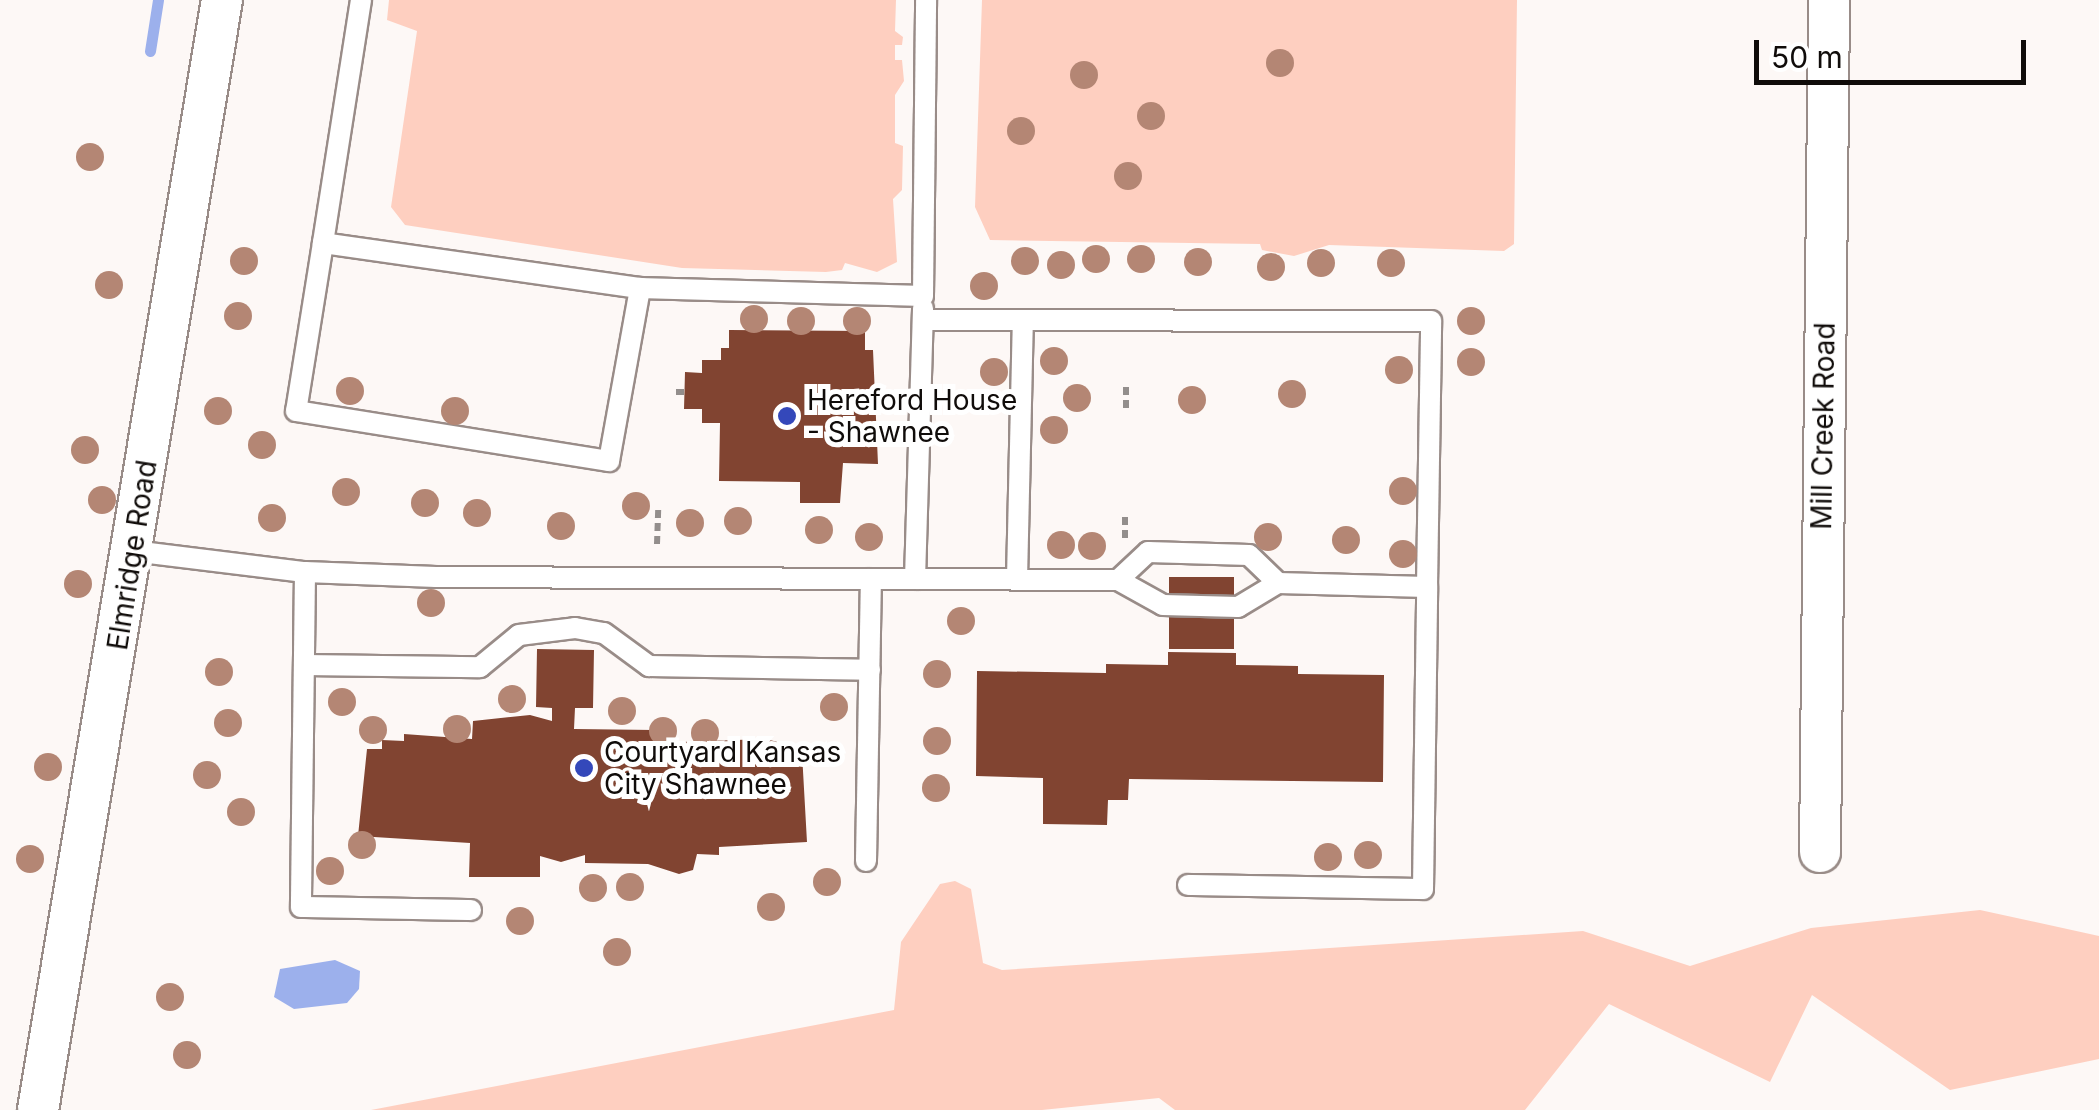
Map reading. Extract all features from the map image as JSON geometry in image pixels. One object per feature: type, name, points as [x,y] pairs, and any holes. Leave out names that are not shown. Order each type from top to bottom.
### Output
[{"type":"street","name":"Elmridge Road","points":[[38,1110],[222,0]]},
{"type":"street","name":"Mill Creek Road","points":[[1820,852],[1829,0]]},
{"type":"lane","points":[[361,0],[296,411],[610,461],[640,288]]},
{"type":"lane","points":[[915,580],[929,0]]},
{"type":"lane","points":[[323,243],[640,288],[923,296]]},
{"type":"lane","points":[[923,320],[1431,321],[1424,888],[1188,885]]},
{"type":"lane","points":[[1017,580],[1023,322]]},
{"type":"lane","points":[[133,551],[305,572],[1118,580],[1163,606],[1238,608],[1278,583],[1427,586]]},
{"type":"lane","points":[[1118,580],[1148,552],[1249,555],[1278,583]]},
{"type":"lane","points":[[305,572],[302,907],[471,910]]},
{"type":"lane","points":[[866,862],[871,579]]},
{"type":"lane","points":[[304,665],[480,667],[519,635],[575,628],[604,633],[649,666],[870,670]]},
{"type":"path","points":[[1126,384],[1126,408]]},
{"type":"path","points":[[658,506],[658,544]]},
{"type":"path","points":[[1124,518],[1125,539]]},
{"type":"shaded area","points":[[389,0],[896,0],[895,31],[903,37],[902,45],[895,45],[895,60],[902,60],[904,81],[895,95],[895,143],[903,146],[902,190],[893,199],[897,262],[877,272],[845,263],[842,270],[826,272],[682,268],[405,225],[391,207],[417,31],[387,20]]},
{"type":"shaded area","points":[[982,0],[1517,0],[1514,244],[1504,251],[1329,245],[1294,256],[1262,250],[1260,244],[990,240],[975,207]]},
{"type":"shaded area","points":[[955,881],[971,889],[983,963],[1002,970],[1583,931],[1690,966],[1811,928],[1980,910],[2099,936],[2099,1059],[1950,1090],[1812,995],[1770,1082],[1609,1004],[1525,1110],[1175,1110],[1159,1098],[1042,1110],[371,1110],[894,1010],[901,942],[940,884]]},
{"type":"water","points":[[335,960],[360,971],[359,989],[347,1003],[294,1009],[274,997],[280,969]]},
{"type":"building","name":"Hereford House - Shawnee","points":[[729,330],[865,331],[865,350],[873,350],[878,464],[843,463],[840,503],[800,503],[800,482],[719,481],[720,423],[702,423],[702,409],[684,409],[685,372],[702,373],[702,360],[721,360],[721,348],[729,348]]},
{"type":"building","points":[[1169,577],[1234,577],[1234,649],[1169,649]]},
{"type":"building","name":"Courtyard Kansas City Shawnee","points":[[537,649],[594,650],[593,708],[575,708],[574,729],[654,730],[653,743],[765,739],[787,744],[787,753],[802,753],[807,842],[719,847],[719,855],[697,854],[693,870],[679,874],[648,864],[585,863],[585,855],[561,862],[540,856],[540,877],[469,877],[470,843],[358,836],[367,749],[382,749],[382,740],[404,741],[404,734],[472,739],[473,721],[530,715],[552,721],[552,708],[536,707]]},
{"type":"building","points":[[1168,652],[1236,653],[1236,665],[1298,666],[1298,674],[1384,675],[1383,782],[1129,779],[1128,800],[1108,800],[1107,825],[1043,824],[1043,778],[976,776],[977,671],[1106,673],[1106,664],[1168,665]]},
{"type":"waterway","points":[[150,51],[158,0]]},
{"type":"place","name":"Hereford House - Shawnee","points":[[787,416]]},
{"type":"place","name":"Courtyard Kansas City Shawnee","points":[[584,768]]}]
